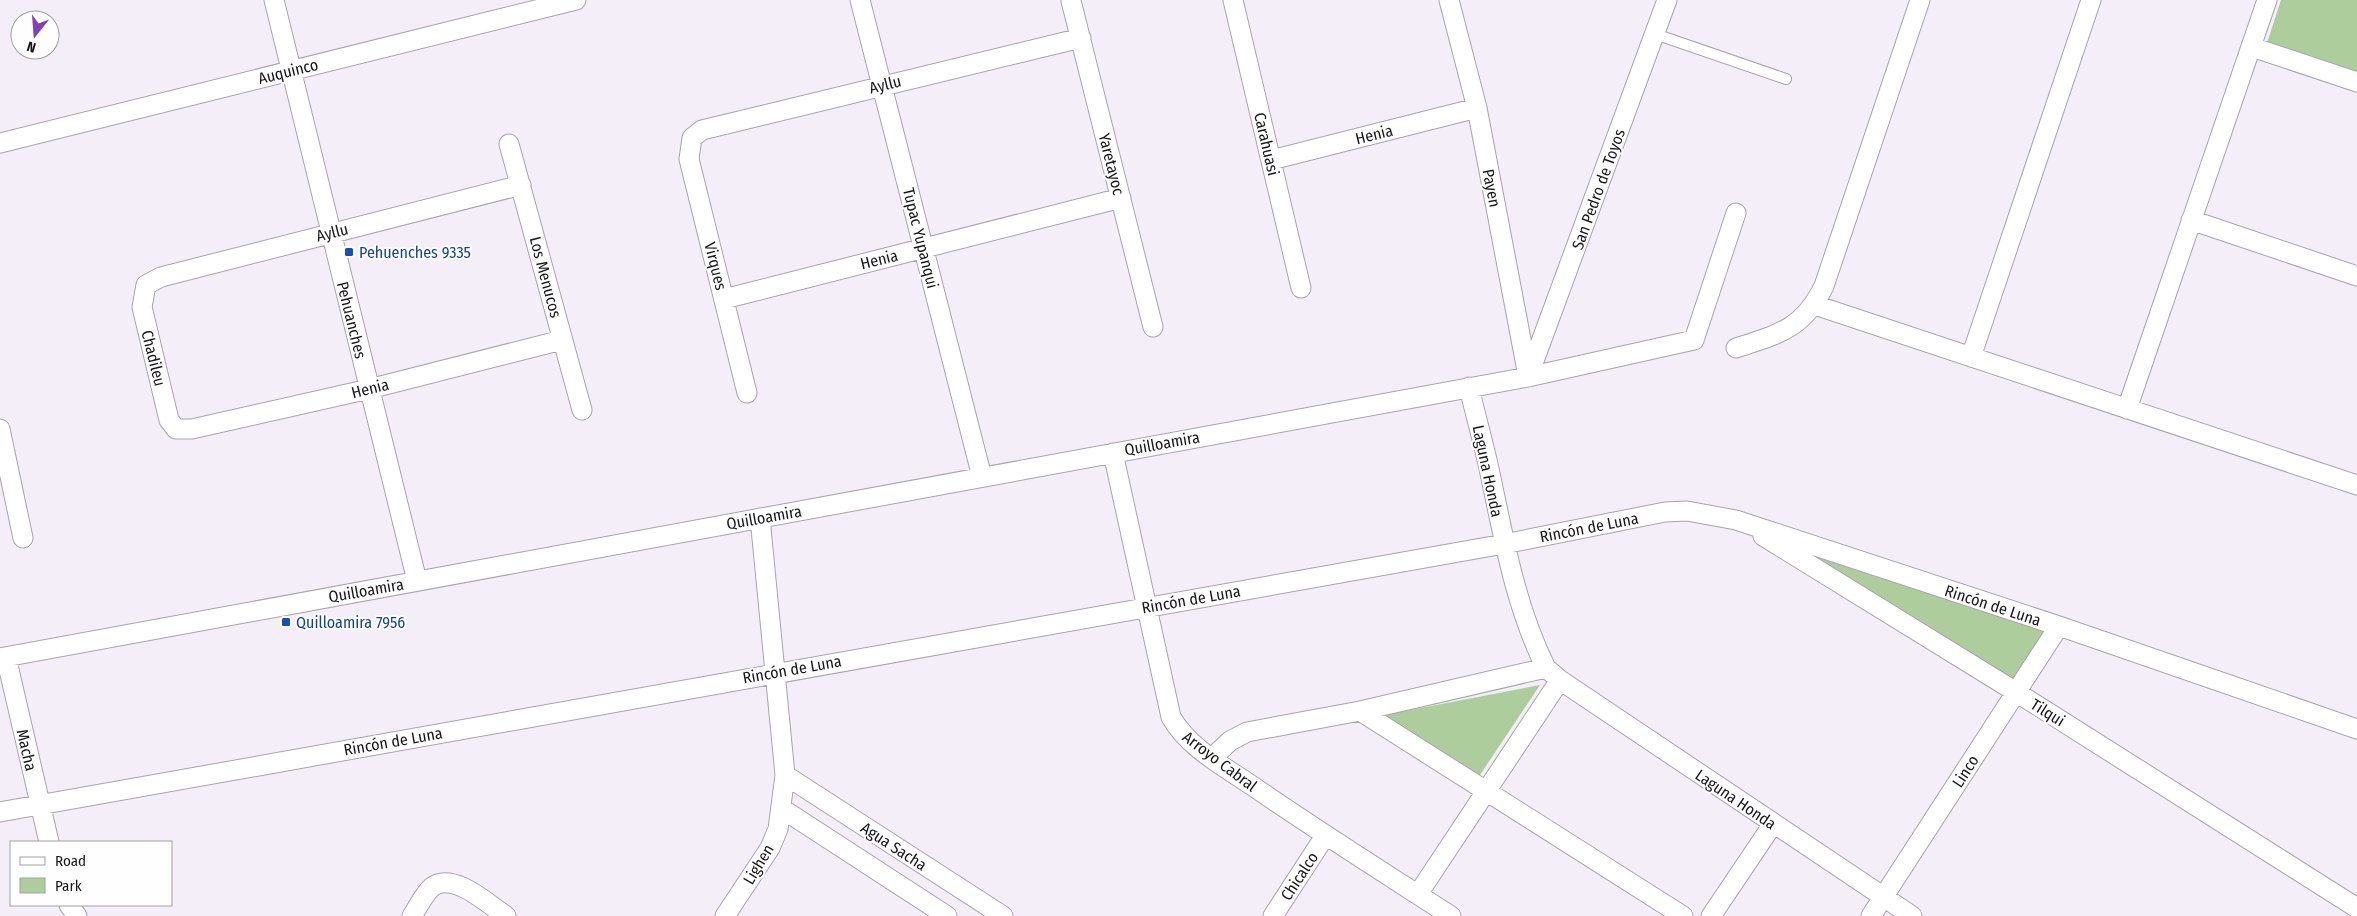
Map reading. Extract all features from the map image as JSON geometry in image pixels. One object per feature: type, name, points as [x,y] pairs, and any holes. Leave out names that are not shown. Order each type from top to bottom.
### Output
[{"type":"street","name":"Pehuanches","points":[[274,0],[417,581]]},
{"type":"street","name":"Auquinco","points":[[0,143],[576,0]]},
{"type":"street","name":"Tupac Yupanqui","points":[[860,0],[982,477]]},
{"type":"street","name":"Carahuasi","points":[[1233,0],[1301,288]]},
{"type":"street","name":"Payen","points":[[1450,0],[1477,108],[1528,378]]},
{"type":"street","name":"San Pedro de Toyos","points":[[1528,378],[1667,0]]},
{"type":"street","points":[[1736,348],[1774,336],[1800,322],[1814,305],[1824,286],[1920,0]]},
{"type":"street","points":[[1971,357],[2091,0]]},
{"type":"street","points":[[2127,409],[2267,0]]},
{"type":"street","name":"Yaretayoc","points":[[1071,1],[1153,327]]},
{"type":"street","name":"Ayllu","points":[[692,138],[702,130],[1081,38]]},
{"type":"street","points":[[2252,48],[2357,82]]},
{"type":"street","name":"Henia","points":[[1271,160],[1477,108]]},
{"type":"street","name":"Virques","points":[[692,138],[689,159],[747,393]]},
{"type":"street","name":"Los Menucos","points":[[509,144],[582,410]]},
{"type":"street","name":"Ayllu","points":[[146,285],[161,277],[521,185]]},
{"type":"street","name":"Henia","points":[[724,298],[1121,198]]},
{"type":"street","name":"Quilloamira","points":[[3,657],[1113,452],[1528,378],[1694,340],[1736,213]]},
{"type":"street","points":[[2191,220],[2357,276]]},
{"type":"street","name":"Chadileu","points":[[146,285],[142,307],[169,420],[176,429]]},
{"type":"street","points":[[1814,305],[2357,485]]},
{"type":"street","name":"Henia","points":[[176,429],[192,429],[369,388],[562,340]]},
{"type":"street","name":"Laguna Honda","points":[[1469,387],[1488,463],[1504,544],[1532,640],[1553,674],[1912,916]]},
{"type":"street","points":[[0,429],[6,478],[23,538]]},
{"type":"street","name":"Arroyo Cabral","points":[[1113,452],[1171,717],[1178,731],[1212,758],[1325,836],[1451,916]]},
{"type":"street","name":"Rincón de Luna","points":[[0,812],[774,672],[1504,544],[1665,512],[1687,511],[1736,520],[2059,626],[2357,729]]},
{"type":"street","points":[[760,518],[785,775],[781,808]]},
{"type":"street","name":"Tilqui","points":[[1736,520],[2016,692],[2357,908]]},
{"type":"street","name":"Linco","points":[[1871,916],[2059,626]]},
{"type":"street","name":"Macha","points":[[3,657],[49,841]]},
{"type":"street","points":[[1212,758],[1230,741],[1246,732],[1553,674]]},
{"type":"street","points":[[1418,894],[1486,790],[1553,674]]},
{"type":"street","points":[[1360,711],[1683,916]]},
{"type":"street","name":"Agua Sacha","points":[[785,775],[1003,916]]},
{"type":"street","name":"Agua Sacha","points":[[781,808],[947,916]]},
{"type":"street","name":"Lighen","points":[[725,916],[770,848],[778,829],[781,808]]},
{"type":"street","points":[[1711,916],[1773,824]]},
{"type":"street","name":"Chicalco","points":[[1273,916],[1325,836]]},
{"type":"street","points":[[412,916],[431,888],[441,882],[456,883],[506,916]]},
{"type":"lane","points":[[1656,34],[1786,79]]},
{"type":"green space","points":[[2281,0],[2357,0],[2357,73],[2267,43]]},
{"type":"green space","points":[[1759,526],[2062,634],[2026,691]]},
{"type":"green space","points":[[1540,685],[1476,781],[1379,716]]},
{"type":"place","name":"Pehuenches 9335","points":[[349,252]]},
{"type":"place","name":"Quilloamira 7956","points":[[286,622]]}]
